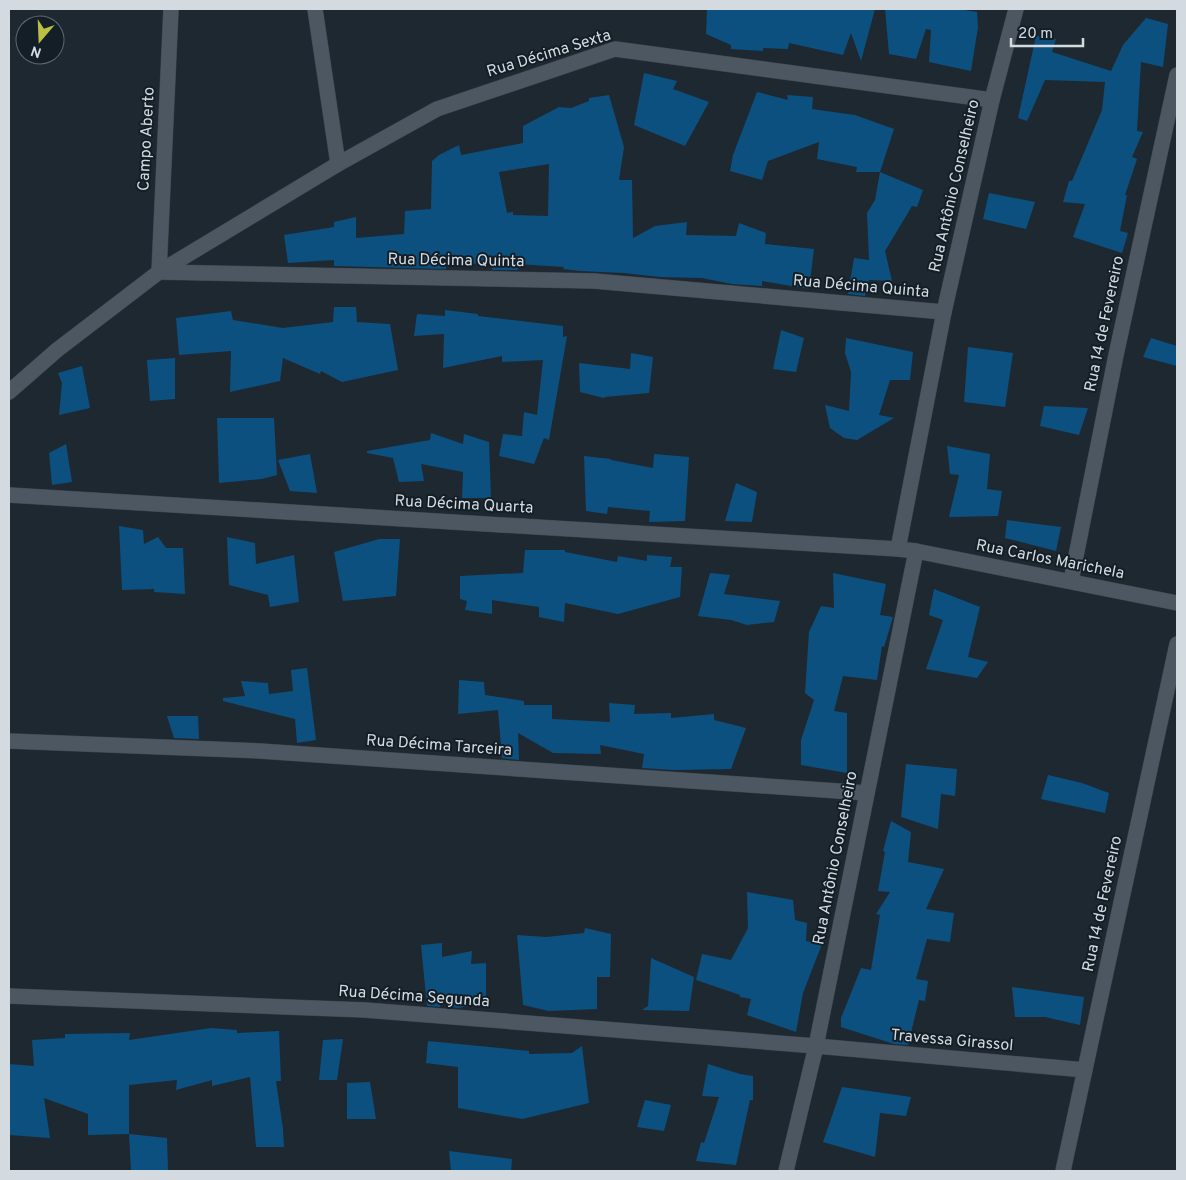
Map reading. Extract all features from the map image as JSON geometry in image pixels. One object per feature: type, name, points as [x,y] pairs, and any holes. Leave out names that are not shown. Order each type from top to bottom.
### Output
[{"type":"street","name":"Campo Aberto","points":[[159,272],[171,9]]},
{"type":"street","points":[[315,9],[338,164]]},
{"type":"street","name":"Rua Antônio Conselheiro","points":[[898,549],[944,312],[992,100],[1016,9]]},
{"type":"street","name":"Rua Décima Sexta","points":[[159,272],[338,164],[437,109],[615,48],[992,100]]},
{"type":"street","name":"Rua 14 de Fevereiro","points":[[1071,581],[1116,355],[1177,75]]},
{"type":"street","name":"Rua Décima Quinta","points":[[159,272],[594,281],[944,312]]},
{"type":"street","points":[[9,392],[58,350],[159,272]]},
{"type":"street","name":"Rua Décima Quarta","points":[[9,495],[916,551]]},
{"type":"street","name":"Rua Antônio Conselheiro","points":[[786,1171],[816,1046],[916,551]]},
{"type":"street","name":"Rua Carlos Marichela","points":[[916,551],[1177,603]]},
{"type":"street","name":"Rua 14 de Fevereiro","points":[[1063,1171],[1177,644]]},
{"type":"street","name":"Rua Décima Tarceira","points":[[9,740],[260,751],[867,793]]},
{"type":"street","name":"Rua Décima Segunda","points":[[9,996],[365,1010],[816,1046]]},
{"type":"street","name":"Travessa Girassol","points":[[816,1046],[1085,1070]]},
{"type":"building","points":[[707,9],[875,9],[861,61],[851,33],[843,55],[789,43],[788,49],[763,48],[763,51],[731,49],[731,45],[706,34]]},
{"type":"building","points":[[885,9],[957,9],[977,12],[978,27],[971,71],[929,62],[931,30],[926,29],[916,59],[889,54]]},
{"type":"building","points":[[1146,18],[1168,24],[1163,67],[1141,62],[1137,131],[1143,132],[1132,157],[1137,159],[1125,195],[1127,195],[1120,231],[1128,233],[1122,253],[1073,237],[1085,204],[1063,202],[1069,181],[1072,181],[1102,110],[1105,82],[1045,80],[1027,121],[1018,118],[1036,36],[1056,39],[1052,52],[1111,71],[1123,45]]},
{"type":"building","points":[[644,73],[677,81],[673,89],[709,102],[685,146],[634,125]]},
{"type":"building","points":[[757,92],[788,100],[787,95],[813,97],[812,109],[855,115],[894,129],[880,172],[856,172],[857,167],[817,159],[819,142],[768,161],[762,180],[730,171],[733,155]]},
{"type":"building","points":[[609,95],[624,147],[619,180],[632,180],[633,238],[655,226],[687,222],[686,235],[736,236],[739,223],[766,233],[765,244],[814,249],[809,289],[762,281],[762,286],[732,284],[702,278],[580,271],[563,269],[564,267],[517,264],[518,270],[492,270],[492,264],[446,263],[446,269],[334,266],[334,260],[288,263],[284,235],[334,227],[334,222],[356,217],[356,238],[404,234],[405,211],[431,209],[432,161],[439,155],[459,145],[461,155],[523,143],[523,126],[559,107],[571,108],[589,101],[589,98]],"holes":[[[549,164],[548,216],[513,215],[513,212],[507,213],[499,172]]]},
{"type":"building","points":[[880,172],[923,190],[917,207],[912,206],[885,251],[892,281],[869,280],[865,296],[848,294],[854,258],[869,260],[867,213],[875,200]]},
{"type":"building","points":[[989,193],[1035,202],[1026,229],[983,219]]},
{"type":"building","points":[[334,307],[356,307],[357,322],[390,324],[398,370],[342,382],[321,371],[320,374],[283,358],[280,381],[230,392],[231,351],[179,355],[176,318],[231,311],[233,320],[283,328],[333,322]]},
{"type":"building","points":[[445,310],[478,314],[478,316],[563,326],[563,337],[567,336],[549,440],[544,438],[534,464],[499,456],[503,434],[522,436],[524,412],[537,415],[543,360],[502,362],[502,356],[443,368],[444,334],[414,336],[417,314],[445,316]]},
{"type":"building","points":[[781,330],[804,338],[796,372],[773,369]]},
{"type":"building","points":[[846,338],[913,352],[910,380],[890,380],[879,415],[894,418],[857,440],[844,438],[830,428],[825,405],[849,411],[851,372],[845,353]]},
{"type":"building","points":[[1151,338],[1177,346],[1177,366],[1143,357]]},
{"type":"building","points":[[968,347],[1013,353],[1005,407],[964,402]]},
{"type":"building","points":[[631,353],[653,357],[649,393],[604,398],[580,392],[579,363],[630,369]]},
{"type":"building","points":[[175,358],[175,399],[150,401],[147,360]]},
{"type":"building","points":[[82,366],[90,408],[59,415],[62,383],[58,373]]},
{"type":"building","points":[[1044,406],[1088,408],[1079,435],[1040,426]]},
{"type":"building","points":[[217,418],[274,418],[277,475],[262,479],[219,483]]},
{"type":"building","points":[[431,433],[463,444],[464,434],[489,442],[491,498],[462,498],[463,472],[421,464],[424,481],[399,482],[393,458],[367,453],[367,451],[430,440]]},
{"type":"building","points":[[66,444],[72,482],[52,485],[49,453]]},
{"type":"building","points":[[947,446],[990,454],[987,489],[1002,491],[998,516],[949,517],[959,475],[950,474]]},
{"type":"building","points":[[310,454],[317,493],[290,491],[278,460]]},
{"type":"building","points":[[654,454],[689,457],[685,521],[649,522],[650,511],[608,507],[607,514],[586,511],[584,456],[611,459],[653,468]]},
{"type":"building","points":[[736,483],[757,492],[752,522],[725,521]]},
{"type":"building","points":[[1007,520],[1061,527],[1056,551],[1005,538]]},
{"type":"building","points":[[119,526],[143,530],[144,544],[158,537],[166,548],[183,548],[185,594],[154,592],[154,589],[122,590]]},
{"type":"building","points":[[227,537],[255,543],[256,564],[294,555],[299,602],[270,607],[268,595],[229,585]]},
{"type":"building","points":[[379,539],[400,539],[396,596],[343,601],[334,552]]},
{"type":"building","points":[[525,550],[565,550],[565,552],[617,562],[618,556],[647,561],[647,555],[672,557],[670,567],[682,567],[680,597],[618,614],[565,603],[564,622],[539,617],[539,607],[492,600],[492,614],[465,610],[467,601],[460,599],[460,576],[523,573]]},
{"type":"building","points":[[710,573],[730,575],[724,594],[780,601],[774,622],[747,625],[731,620],[698,616]]},
{"type":"building","points":[[833,573],[886,584],[880,615],[893,617],[884,647],[882,646],[877,680],[843,676],[834,711],[847,713],[847,773],[801,765],[801,740],[814,700],[805,693],[809,632],[821,606],[834,608]]},
{"type":"building","points":[[934,589],[980,607],[968,657],[988,662],[977,678],[926,669],[943,620],[929,615]]},
{"type":"building","points":[[307,668],[316,740],[297,743],[295,719],[223,701],[223,698],[245,696],[241,681],[268,683],[269,694],[293,691],[291,670]]},
{"type":"building","points":[[459,680],[484,682],[485,695],[524,701],[524,705],[552,705],[552,719],[610,722],[609,703],[635,705],[634,714],[671,713],[671,718],[714,714],[714,720],[746,728],[731,769],[673,770],[642,768],[644,754],[600,745],[601,754],[553,753],[518,733],[519,760],[502,758],[498,710],[458,714]]},
{"type":"building","points":[[167,716],[198,716],[199,739],[174,738]]},
{"type":"building","points":[[906,764],[957,769],[955,796],[941,794],[938,829],[901,817]]},
{"type":"building","points":[[1048,775],[1082,783],[1109,793],[1105,813],[1041,799]]},
{"type":"building","points":[[891,821],[911,832],[908,862],[944,869],[926,909],[954,913],[950,942],[927,939],[916,979],[928,981],[925,1001],[919,1000],[908,1045],[894,1044],[841,1027],[841,1018],[861,968],[871,970],[880,915],[876,914],[890,892],[878,891],[885,852],[883,851]]},
{"type":"building","points":[[747,892],[793,900],[795,920],[807,923],[806,941],[822,944],[803,993],[796,1032],[747,1015],[751,999],[740,997],[740,995],[696,980],[702,954],[731,960],[748,928]]},
{"type":"building","points":[[585,928],[611,934],[610,977],[597,977],[597,1009],[549,1011],[523,1005],[517,935],[546,937],[584,933]]},
{"type":"building","points":[[442,943],[442,957],[472,951],[471,964],[486,963],[486,1003],[458,1008],[451,1007],[451,996],[441,998],[440,1007],[427,1006],[421,945]]},
{"type":"building","points":[[651,958],[694,977],[689,1011],[642,1010],[648,1006]]},
{"type":"building","points":[[1012,987],[1084,997],[1080,1025],[1045,1017],[1015,1017]]},
{"type":"building","points":[[211,1028],[237,1030],[237,1033],[279,1031],[281,1081],[276,1081],[284,1147],[256,1147],[250,1077],[212,1086],[212,1080],[176,1090],[177,1080],[129,1085],[129,1134],[88,1135],[88,1114],[44,1098],[50,1138],[9,1135],[9,1064],[34,1066],[32,1040],[65,1038],[65,1034],[130,1033],[129,1040]]},
{"type":"building","points":[[343,1039],[337,1080],[319,1080],[323,1040]]},
{"type":"building","points":[[428,1041],[529,1051],[529,1054],[572,1053],[582,1046],[589,1103],[522,1119],[458,1108],[458,1067],[426,1063]]},
{"type":"building","points":[[708,1064],[753,1076],[753,1100],[750,1100],[736,1165],[696,1161],[701,1142],[704,1143],[719,1097],[702,1096]]},
{"type":"building","points":[[370,1082],[376,1119],[347,1119],[347,1083]]},
{"type":"building","points":[[842,1087],[911,1097],[906,1116],[880,1113],[875,1157],[823,1142]]},
{"type":"building","points":[[645,1100],[671,1105],[664,1131],[637,1127]]},
{"type":"building","points":[[129,1134],[167,1138],[168,1171],[131,1171]]},
{"type":"building","points":[[449,1151],[512,1159],[511,1171],[451,1171]]}]
